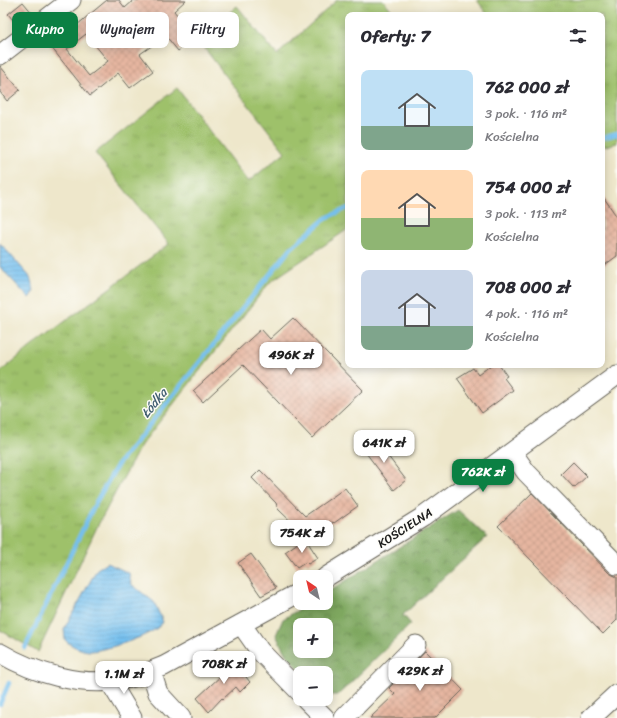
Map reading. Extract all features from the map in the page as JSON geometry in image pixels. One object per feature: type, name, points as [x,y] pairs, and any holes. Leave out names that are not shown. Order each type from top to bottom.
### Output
[{"type":"street","points":[[0,55],[71,0]]},
{"type":"street","name":"KOŚCIELNA","points":[[333,573],[423,517],[617,375]]},
{"type":"street","points":[[512,452],[526,472],[617,565]]},
{"type":"street","points":[[0,652],[30,668],[55,676],[79,680],[119,680],[164,666],[293,596]]},
{"type":"street","points":[[241,624],[260,651],[293,685]]},
{"type":"street","points":[[344,718],[416,646]]},
{"type":"street","points":[[151,671],[158,692],[180,718]]},
{"type":"street","points":[[109,680],[132,718]]},
{"type":"street","points":[[592,718],[617,694]]},
{"type":"street","points":[[313,706],[325,718]]},
{"type":"green space","points":[[337,0],[383,0],[393,12],[345,12],[345,231],[270,282],[141,445],[97,527],[38,652],[0,630],[0,372],[32,346],[169,244],[95,153],[177,88],[248,182],[285,152],[204,48],[239,48],[239,12],[230,12],[237,6],[277,55]]},
{"type":"green space","points":[[477,0],[617,0],[617,143],[605,146],[605,12],[486,12]]},
{"type":"green space","points":[[458,510],[487,537],[403,615],[411,624],[338,695],[333,695],[333,666],[296,666],[286,655],[276,635],[283,619],[298,610],[333,610],[333,589]]},
{"type":"water","points":[[0,243],[30,277],[34,291],[29,298],[0,267]]},
{"type":"water","points":[[107,563],[129,573],[131,584],[154,602],[163,622],[159,627],[151,632],[119,645],[91,651],[77,648],[65,640],[64,629],[97,569]]},
{"type":"building","points":[[107,0],[119,0],[125,8],[134,0],[186,0],[174,11],[177,15],[177,48],[182,48],[178,51],[169,40],[169,12],[93,12]]},
{"type":"building","points":[[23,2],[31,12],[12,12],[12,19],[8,14]]},
{"type":"building","points":[[86,18],[86,34],[78,40],[78,24]]},
{"type":"building","points":[[52,48],[68,48],[67,49],[89,76],[108,61],[97,48],[149,48],[140,54],[153,71],[130,88],[118,73],[90,96]]},
{"type":"building","points":[[0,66],[20,90],[7,101],[0,92]]},
{"type":"building","points":[[605,199],[617,217],[617,256],[605,265]]},
{"type":"building","points":[[293,318],[363,390],[312,438],[243,365],[203,402],[193,391],[261,329],[270,339]]},
{"type":"building","points":[[473,368],[478,375],[487,368],[501,368],[507,376],[504,378],[513,390],[482,413],[457,378]]},
{"type":"building","points":[[375,439],[406,480],[394,490],[363,449]]},
{"type":"building","points":[[573,462],[587,476],[574,488],[561,474]]},
{"type":"building","points":[[260,470],[305,516],[345,488],[358,506],[334,523],[333,522],[308,538],[278,509],[276,503],[252,478]]},
{"type":"building","points":[[532,493],[609,573],[617,577],[617,620],[603,634],[498,526]]},
{"type":"building","points":[[305,538],[318,558],[308,564],[306,562],[297,568],[285,552]]},
{"type":"building","points":[[251,554],[276,588],[261,596],[238,563]]},
{"type":"building","points":[[425,651],[463,690],[435,718],[370,718],[395,694],[389,688]]},
{"type":"building","points":[[229,659],[238,667],[250,682],[240,692],[236,687],[223,699],[222,698],[209,712],[197,698],[223,674],[218,669]]},
{"type":"waterway","name":"Łódka","points":[[605,137],[617,134]]},
{"type":"waterway","name":"Łódka","points":[[25,648],[96,502],[118,464],[291,248],[326,218],[345,209]]},
{"type":"waterway","name":"Łódka","points":[[0,704],[9,683]]}]
